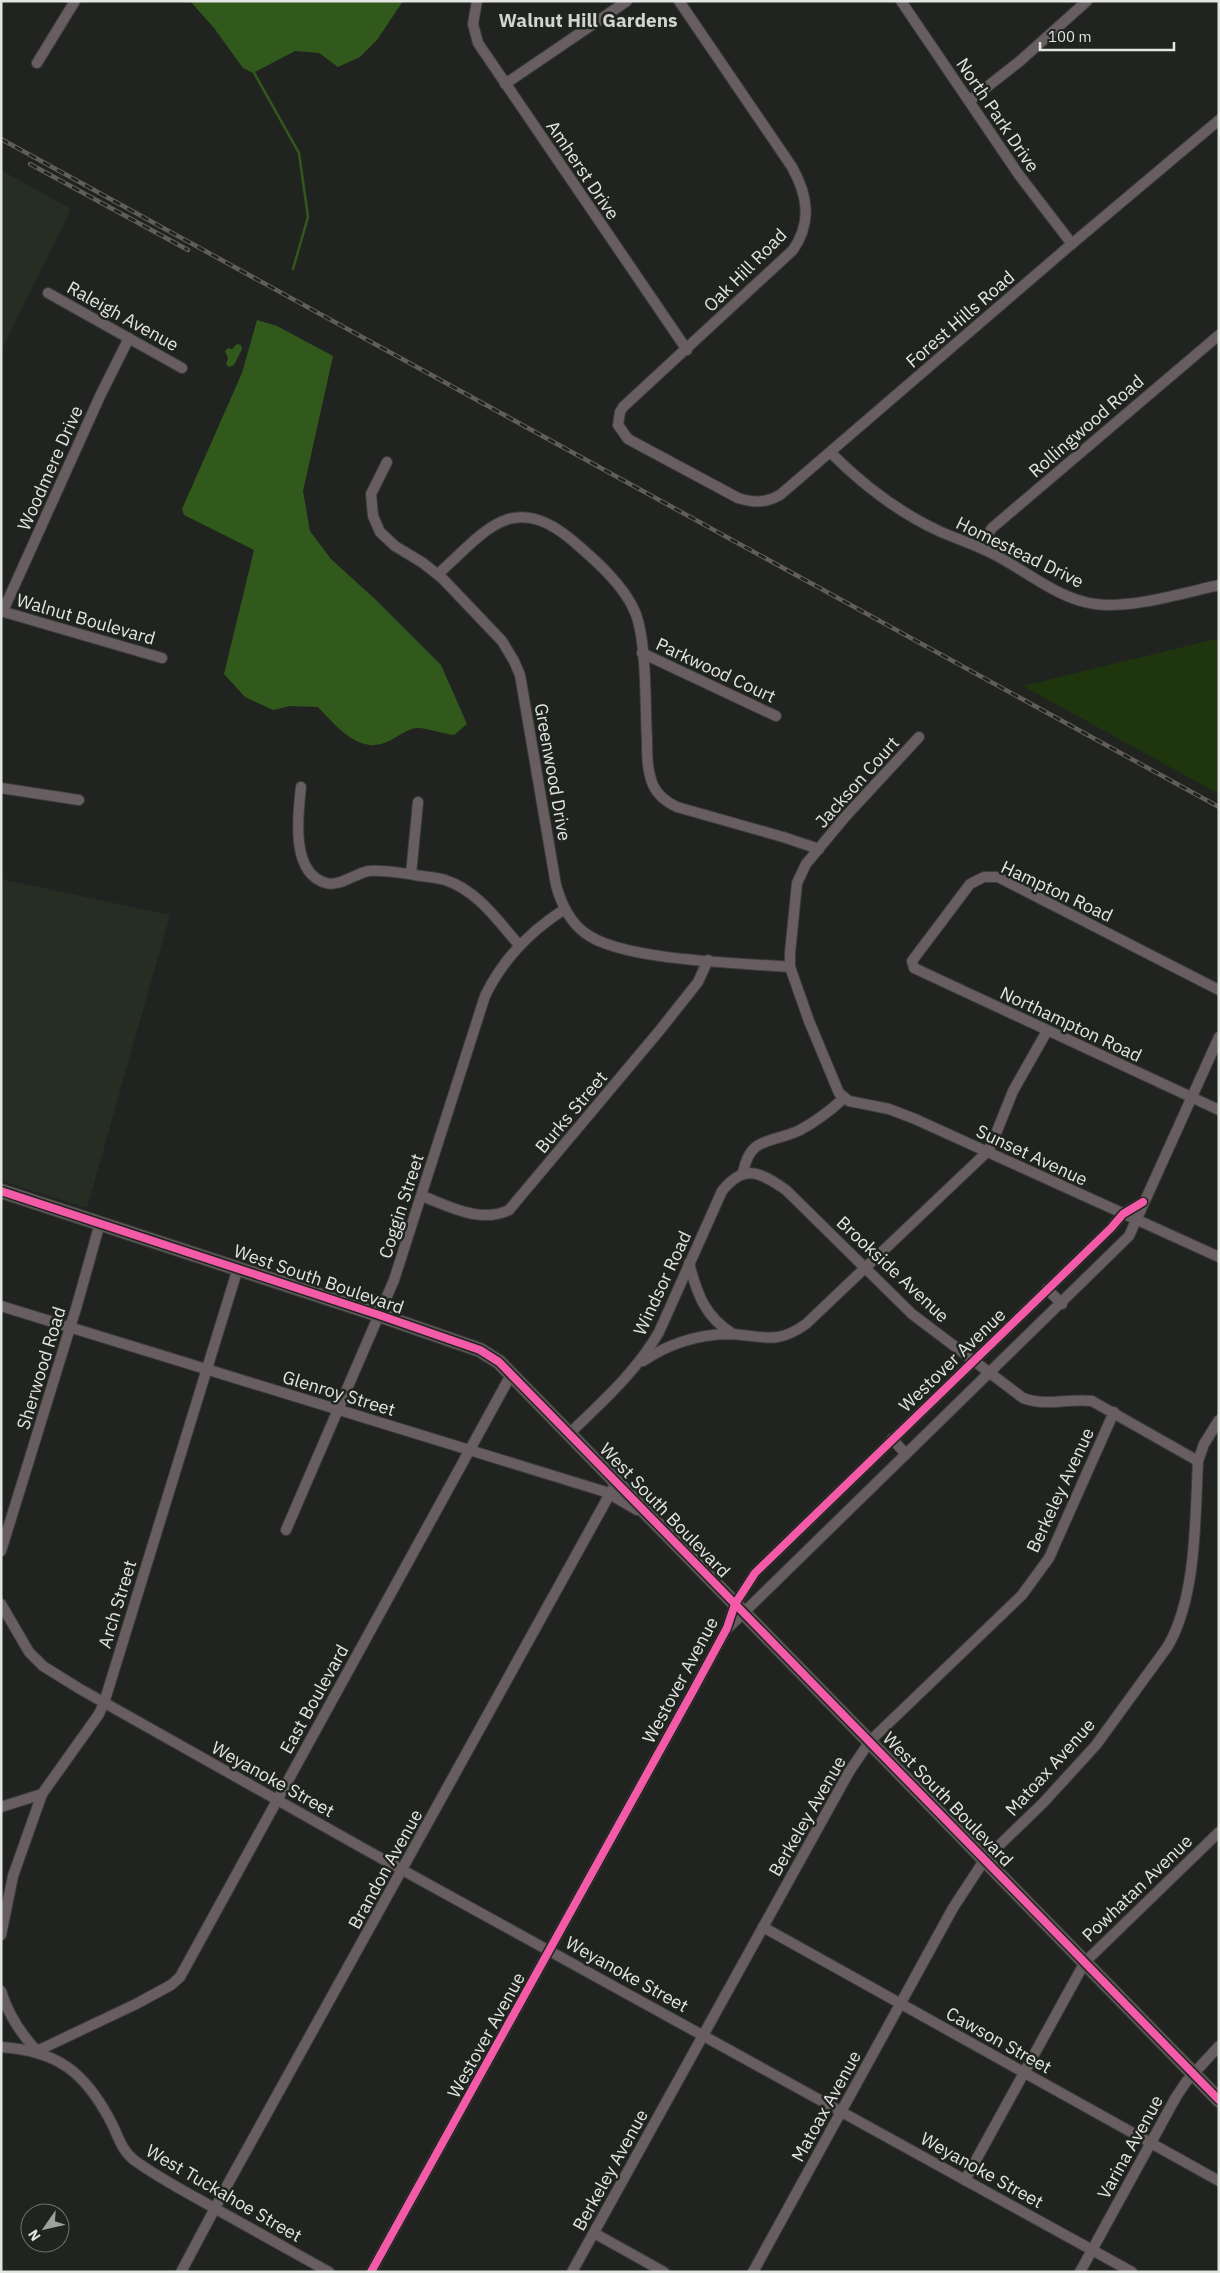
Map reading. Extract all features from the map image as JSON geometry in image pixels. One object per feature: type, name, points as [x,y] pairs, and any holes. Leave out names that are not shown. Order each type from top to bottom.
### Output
[{"type":"street","points":[[36,63],[76,1]]},
{"type":"street","name":"Amherst Drive","points":[[477,1],[474,33],[478,43],[686,350]]},
{"type":"street","points":[[505,84],[627,1]]},
{"type":"street","name":"Oak Hill Road","points":[[679,1],[792,168],[800,183],[807,208],[804,230],[793,250],[620,412],[618,425],[628,439],[710,484]]},
{"type":"street","name":"North Park Drive","points":[[901,1],[1019,175],[1072,244]]},
{"type":"street","points":[[969,101],[1020,61],[1087,1]]},
{"type":"street","name":"Forest Hills Road","points":[[710,484],[750,502],[766,502],[780,495],[1219,120]]},
{"type":"street","name":"Raleigh Avenue","points":[[48,293],[182,368]]},
{"type":"street","name":"Rollingwood Road","points":[[979,547],[992,528],[1219,335]]},
{"type":"street","name":"Woodmere Drive","points":[[2,611],[100,396],[129,338]]},
{"type":"street","name":"Homestead Drive","points":[[831,453],[852,475],[899,509],[942,532],[979,547],[1060,593],[1096,604],[1129,604],[1219,585]]},
{"type":"street","name":"Greenwood Drive","points":[[387,462],[371,494],[371,505],[376,524],[388,540],[438,574],[502,641],[514,661],[520,676],[556,885],[565,909],[577,927],[596,940],[619,949],[708,960],[790,967]]},
{"type":"street","points":[[438,574],[502,520],[520,516],[548,523],[575,543],[600,567],[626,595],[636,612],[642,653],[648,758],[653,784],[662,798],[677,807],[819,849]]},
{"type":"street","name":"Walnut Boulevard","points":[[2,611],[162,658]]},
{"type":"street","name":"Parkwood Court","points":[[642,653],[776,716]]},
{"type":"street","name":"Jackson Court","points":[[790,967],[797,883],[806,864],[845,817],[919,737]]},
{"type":"street","points":[[301,787],[297,827],[298,840],[307,866],[314,876],[325,883],[332,884],[373,871],[412,874],[444,880],[464,890],[486,908],[519,945]]},
{"type":"street","points":[[1,788],[80,800]]},
{"type":"street","points":[[412,874],[418,802]]},
{"type":"street","name":"Hampton Road","points":[[912,964],[919,950],[970,884],[984,877],[993,876],[1033,893],[1219,990]]},
{"type":"street","name":"Coggin Street","points":[[286,1530],[394,1280],[485,996],[501,968],[519,945],[534,931],[565,909]]},
{"type":"street","name":"Burks Street","points":[[422,1196],[472,1214],[483,1216],[501,1214],[509,1210],[660,1030],[698,982],[708,960]]},
{"type":"street","name":"Northampton Road","points":[[912,964],[914,968],[1219,1110]]},
{"type":"street","points":[[743,1173],[749,1152],[761,1143],[800,1130],[834,1108],[844,1098],[836,1084],[799,995],[790,967]]},
{"type":"street","points":[[638,1365],[659,1351],[682,1342],[708,1336],[734,1335],[783,1338],[806,1324],[987,1152],[996,1135],[1013,1091],[1047,1031]]},
{"type":"street","name":"Westover Avenue","points":[[739,1608],[906,1454],[1130,1236],[1138,1220],[1143,1202],[1219,1037]]},
{"type":"street","name":"Sunset Avenue","points":[[844,1098],[849,1101],[889,1109],[1219,1257]]},
{"type":"street","name":"Windsor Road","points":[[570,1433],[638,1365],[659,1332],[688,1263],[722,1191],[730,1182],[743,1173]]},
{"type":"street","name":"Brookside Avenue","points":[[743,1173],[754,1173],[786,1190],[912,1314],[1014,1393],[1032,1402],[1050,1403],[1077,1399],[1092,1401],[1198,1461]]},
{"type":"street","name":"West South Boulevard","points":[[1,1190],[379,1314],[480,1350],[499,1362],[618,1481],[739,1608],[1219,2100]]},
{"type":"street","name":"Westover Avenue","points":[[371,2272],[739,1608],[755,1573],[1111,1228],[1123,1214],[1143,1202]]},
{"type":"street","name":"Sherwood Road","points":[[1,1551],[100,1223]]},
{"type":"street","points":[[688,1263],[699,1298],[706,1310],[714,1320],[734,1335]]},
{"type":"street","name":"Arch Street","points":[[1,1935],[13,1876],[42,1794],[99,1714],[104,1703],[238,1268]]},
{"type":"street","points":[[1048,1289],[1062,1304]]},
{"type":"street","name":"Glenroy Street","points":[[1,1306],[610,1494],[660,1526]]},
{"type":"street","name":"East Boulevard","points":[[37,2051],[136,2004],[172,1985],[180,1977],[512,1374]]},
{"type":"street","name":"Berkeley Avenue","points":[[572,2272],[832,1800],[870,1741],[1022,1594],[1049,1558],[1060,1538],[1114,1412]]},
{"type":"street","name":"Matoax Avenue","points":[[753,2272],[953,1908],[985,1859],[1043,1803],[1089,1753],[1176,1632],[1186,1601],[1190,1575],[1198,1461],[1204,1444],[1219,1420]]},
{"type":"street","points":[[892,1439],[906,1454]]},
{"type":"street","name":"Brandon Avenue","points":[[181,2272],[618,1481]]},
{"type":"street","name":"Weyanoke Street","points":[[1,1604],[20,1638],[43,1666],[104,1703],[1132,2272]]},
{"type":"street","points":[[1,1807],[42,1794]]},
{"type":"street","name":"Powhatan Avenue","points":[[965,2180],[1085,1962],[1105,1940],[1219,1832]]},
{"type":"street","name":"Cawson Street","points":[[763,1927],[1219,2181]]},
{"type":"street","points":[[1,1991],[10,2013],[21,2032],[37,2051]]},
{"type":"street","name":"Varina Avenue","points":[[1080,2272],[1176,2097],[1193,2073],[1219,2046]]},
{"type":"street","name":"West Tuckahoe Street","points":[[1,2047],[37,2051],[60,2061],[85,2083],[103,2107],[120,2144],[133,2159],[171,2184],[329,2272]]},
{"type":"street","points":[[594,2232],[664,2272]]},
{"type":"shaded area","points":[[190,1],[403,1],[377,40],[360,57],[338,67],[319,53],[295,51],[253,73],[243,68],[214,28]]},
{"type":"shaded area","points":[[1,170],[71,209],[1,351]]},
{"type":"shaded area","points":[[257,320],[277,326],[333,356],[303,491],[310,531],[331,559],[376,600],[441,665],[467,724],[454,735],[417,728],[408,730],[381,744],[363,744],[338,728],[318,707],[290,706],[273,710],[245,697],[224,674],[254,550],[184,515],[182,509],[242,373]]},
{"type":"shaded area","points":[[237,344],[241,345],[242,349],[234,365],[229,367],[226,364],[228,358],[225,351],[228,348],[232,349]]},
{"type":"shaded area","points":[[1219,638],[1219,794],[1023,686]]},
{"type":"shaded area","points":[[1,879],[170,915],[87,1208],[1,1181]]},
{"type":"waterway","points":[[252,69],[299,153],[308,217],[293,269]]},
{"type":"railway","points":[[1,139],[1219,807]]},
{"type":"railway","points":[[30,164],[188,250]]},
{"type":"cycle path","points":[[1,1191],[379,1315],[480,1350],[499,1362],[1219,2100]]},
{"type":"cycle path","points":[[371,2272],[694,1689],[727,1628],[735,1604],[755,1573],[1111,1228],[1123,1214],[1143,1202]]},
{"type":"district","name":"Walnut Hill Gardens","points":[[588,20]]}]
